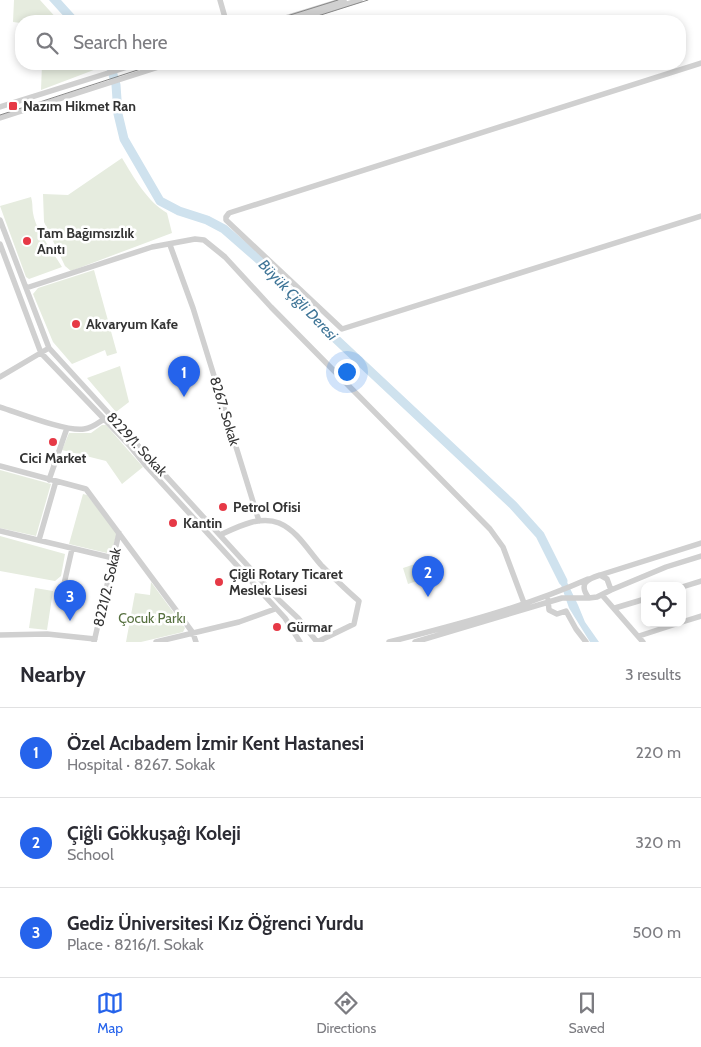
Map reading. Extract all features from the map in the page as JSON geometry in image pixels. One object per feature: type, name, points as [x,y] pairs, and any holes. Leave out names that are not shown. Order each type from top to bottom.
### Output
[{"type":"street","points":[[220,0],[224,15]]},
{"type":"street","points":[[295,15],[344,0]]},
{"type":"street","points":[[312,15],[360,0]]},
{"type":"street","points":[[686,68],[701,63]]},
{"type":"street","points":[[0,108],[118,70]]},
{"type":"street","points":[[0,118],[148,70]]},
{"type":"street","points":[[679,70],[229,213],[226,220],[342,329],[701,216]]},
{"type":"street","name":"8229/1. Sokak","points":[[0,220],[49,348],[312,634],[317,642]]},
{"type":"street","points":[[26,288],[152,247],[195,239],[204,240],[225,257],[271,307],[490,529],[503,547],[524,603]]},
{"type":"street","name":"8229/1. Sokak","points":[[0,244],[40,353],[104,419],[284,618],[298,641]]},
{"type":"street","name":"8267. Sokak","points":[[170,245],[193,308],[259,521]]},
{"type":"street","points":[[0,377],[49,348]]},
{"type":"street","points":[[0,407],[67,428],[82,430],[92,428],[104,419]]},
{"type":"street","points":[[39,540],[67,428]]},
{"type":"street","points":[[0,466],[86,489],[193,633],[196,642]]},
{"type":"street","points":[[220,535],[238,526],[259,521],[278,523],[291,532],[321,565],[359,601],[354,624],[317,642]]},
{"type":"street","points":[[0,531],[113,558]]},
{"type":"street","name":"8221/2. Sokak","points":[[95,640],[119,533]]},
{"type":"street","points":[[389,642],[550,595],[588,579],[701,543]]},
{"type":"street","points":[[64,584],[72,549]]},
{"type":"street","points":[[415,642],[561,599],[589,598],[602,595],[666,567],[701,556]]},
{"type":"street","points":[[600,575],[607,579],[611,590]]},
{"type":"street","points":[[588,579],[585,582],[584,590],[589,598]]},
{"type":"street","points":[[686,586],[701,581]]},
{"type":"street","points":[[550,595],[549,610],[557,614],[566,611]]},
{"type":"street","points":[[602,595],[643,642]]},
{"type":"street","points":[[561,599],[576,629],[586,642]]},
{"type":"street","points":[[615,608],[641,600]]},
{"type":"street","points":[[156,642],[240,622],[275,609]]},
{"type":"street","points":[[686,621],[701,616]]},
{"type":"street","points":[[638,636],[668,627]]},
{"type":"street","points":[[298,641],[298,632],[302,630],[312,634]]},
{"type":"street","points":[[0,635],[47,634],[95,640]]},
{"type":"green space","points":[[14,0],[40,0],[54,15],[15,15],[15,22],[13,22]]},
{"type":"green space","points":[[42,70],[94,70],[41,90]]},
{"type":"green space","points":[[122,158],[147,196],[167,213],[172,233],[71,271],[65,266],[44,222],[43,194],[68,195]]},
{"type":"green space","points":[[31,197],[34,219],[37,226],[62,267],[29,279],[26,277],[0,206]]},
{"type":"green space","points":[[94,270],[117,353],[107,356],[105,350],[72,364],[53,342],[33,294],[38,288]]},
{"type":"green space","points":[[120,366],[129,402],[116,412],[87,378]]},
{"type":"green space","points":[[102,425],[106,425],[143,467],[122,484],[106,461],[62,450],[69,433],[91,433]]},
{"type":"green space","points":[[0,470],[51,484],[36,536],[0,528]]},
{"type":"green space","points":[[83,494],[87,495],[117,533],[111,554],[69,544]]},
{"type":"green space","points":[[0,536],[65,554],[61,576],[55,581],[0,571]]},
{"type":"green space","points":[[421,562],[426,578],[408,584],[403,568]]},
{"type":"green space","name":"Çocuk Parkı","points":[[151,582],[185,628],[183,632],[141,642],[126,642],[135,593],[150,595]]},
{"type":"green space","points":[[35,588],[53,591],[47,630],[29,628]]},
{"type":"water","points":[[49,0],[61,0],[75,15],[63,15]]},
{"type":"water","points":[[566,580],[585,622],[599,642],[590,642],[569,608],[560,582]]},
{"type":"waterway","name":"Büyük Çiğli Deresi","points":[[112,70],[116,85],[118,114],[124,139],[160,201],[179,211],[207,220],[224,229],[265,265],[323,327],[513,505],[540,535],[563,581]]},
{"type":"tram line","points":[[290,15],[338,0]]},
{"type":"tram line","points":[[321,15],[368,0]]},
{"type":"tram line","points":[[0,115],[138,70]]},
{"type":"place","name":"Nazım Hikmet Ran","points":[[13,106]]},
{"type":"place","name":"Tam Bağımsızlık Anıtı","points":[[27,241]]},
{"type":"place","name":"Akvaryum Kafe","points":[[76,324]]},
{"type":"place","name":"Özel Acıbadem İzmir Kent Hastanesi","points":[[184,397]]},
{"type":"place","name":"Cici Market","points":[[53,442]]},
{"type":"place","name":"Petrol Ofisi","points":[[223,507]]},
{"type":"place","name":"Kantin","points":[[173,523]]},
{"type":"place","name":"Çiğli Rotary Ticaret Meslek Lisesi","points":[[219,582]]},
{"type":"place","name":"Çiĝli Gökkuşaĝı Koleji","points":[[428,597]]},
{"type":"place","name":"Gediz Üniversitesi Kız Öğrenci Yurdu","points":[[70,621]]},
{"type":"place","name":"Gürmar","points":[[277,627]]}]
